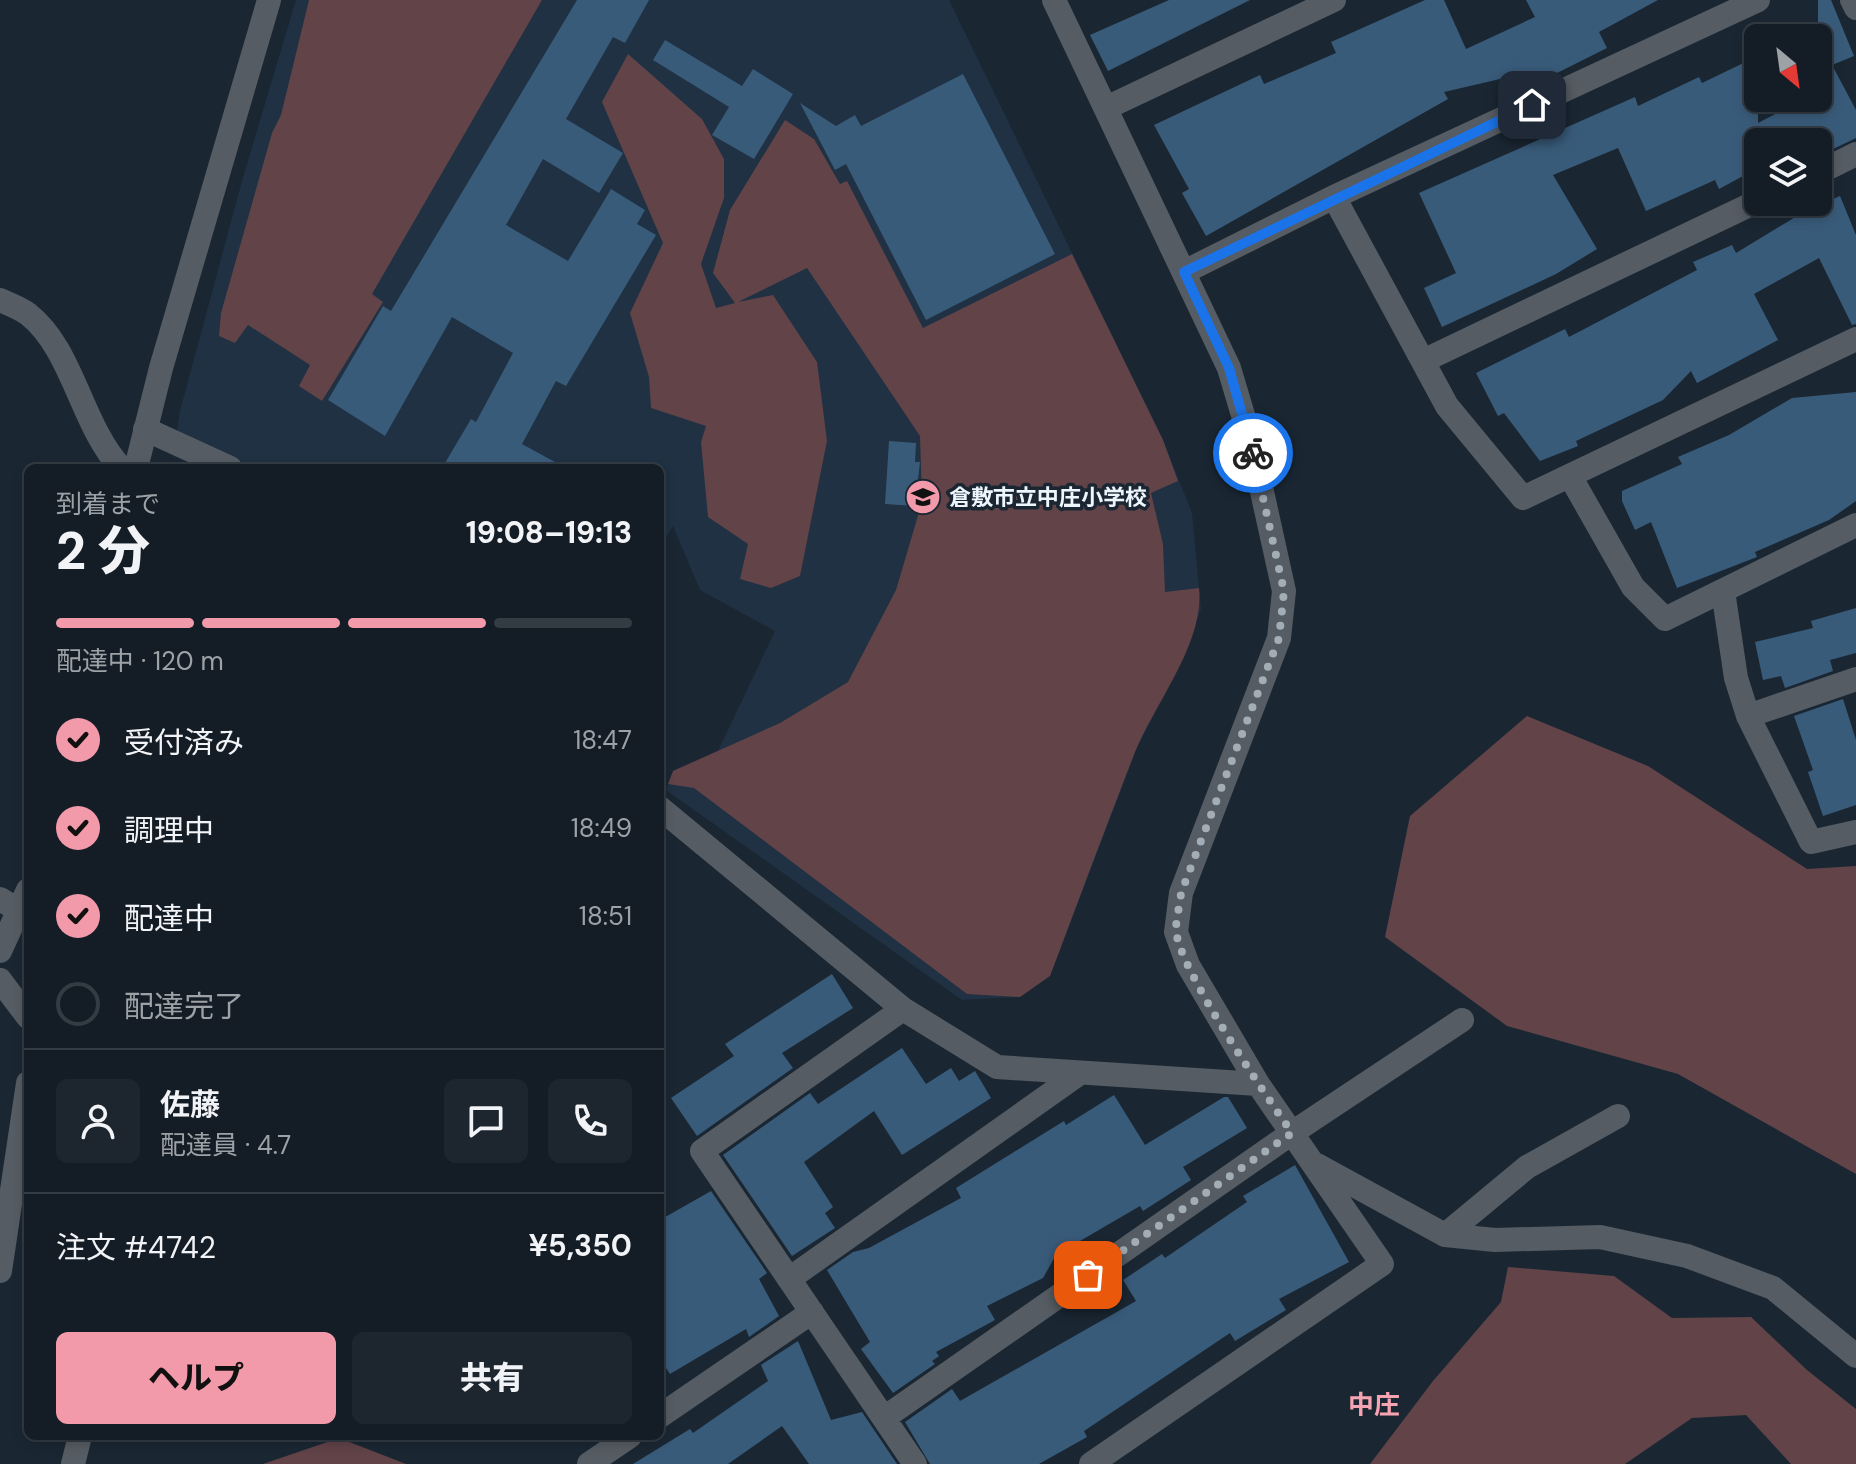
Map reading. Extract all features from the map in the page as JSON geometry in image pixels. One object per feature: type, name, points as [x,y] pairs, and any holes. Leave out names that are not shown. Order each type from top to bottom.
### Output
[{"type":"street","points":[[137,464],[269,0]]},
{"type":"street","points":[[1054,0],[1229,368],[1251,442],[1284,591],[1279,638],[1181,893],[1176,932],[1188,965],[1258,1084],[1382,1264],[1091,1464]]},
{"type":"street","points":[[1106,108],[1334,0]]},
{"type":"street","points":[[1184,272],[1334,197],[1758,0]]},
{"type":"street","points":[[1852,0],[1856,8]]},
{"type":"street","points":[[1832,166],[1856,154]]},
{"type":"street","points":[[1334,197],[1447,406],[1523,498],[1856,339]]},
{"type":"street","points":[[1423,361],[1744,208]]},
{"type":"street","points":[[0,300],[28,314],[54,345],[103,448],[117,464]]},
{"type":"street","points":[[145,429],[221,464]]},
{"type":"street","points":[[1570,476],[1633,587],[1665,619],[1856,525]]},
{"type":"street","points":[[1723,591],[1736,678],[1748,716],[1811,842],[1856,832]]},
{"type":"street","points":[[1748,716],[1856,679]]},
{"type":"street","points":[[664,811],[903,1009],[997,1067],[1258,1084]]},
{"type":"street","points":[[0,951],[16,901]]},
{"type":"street","points":[[0,980],[24,1012]]},
{"type":"street","points":[[903,1009],[702,1151],[915,1464]]},
{"type":"street","points":[[884,1418],[1292,1133],[1462,1020]]},
{"type":"street","points":[[789,1279],[1080,1073]]},
{"type":"street","points":[[0,1271],[24,1110]]},
{"type":"street","points":[[1445,1235],[1527,1167],[1618,1116]]},
{"type":"street","points":[[1311,1162],[1445,1235],[1495,1240],[1600,1237],[1687,1256],[1773,1288],[1856,1356]]},
{"type":"street","points":[[664,1413],[812,1312]]},
{"type":"street","points":[[73,1464],[79,1440]]},
{"type":"street","points":[[589,1464],[624,1440]]},
{"type":"shaded area","name":"倉敷市立中庄小学校","points":[[296,0],[949,0],[1163,440],[1192,513],[1201,609],[1179,665],[1137,748],[1050,976],[1020,997],[962,1000],[666,790],[673,771],[718,751],[775,631],[700,590],[673,526],[664,541],[664,464],[245,464],[182,438],[177,430],[180,411],[242,181]]},
{"type":"shaded area","points":[[309,0],[542,0],[372,294],[383,302],[322,401],[299,386],[310,365],[248,325],[235,343],[219,336],[221,313],[272,133],[281,115]]},
{"type":"shaded area","points":[[628,54],[702,119],[724,159],[724,198],[701,264],[716,308],[735,303],[713,273],[730,210],[785,120],[814,139],[840,184],[847,181],[923,328],[1072,254],[1163,440],[1178,481],[1151,493],[1163,544],[1165,592],[1199,588],[1199,609],[1194,630],[1177,672],[1135,752],[1050,976],[1020,997],[967,994],[694,788],[668,784],[673,771],[780,723],[848,682],[896,590],[922,502],[920,436],[807,268],[738,302],[773,295],[817,362],[827,441],[800,576],[771,588],[740,579],[748,544],[708,517],[701,442],[706,426],[651,408],[649,377],[630,313],[663,243],[602,102]]},
{"type":"shaded area","points":[[1527,716],[1648,766],[1807,869],[1856,866],[1856,1174],[1678,1074],[1507,1026],[1385,937],[1410,816]]},
{"type":"shaded area","points":[[1508,1267],[1614,1276],[1672,1318],[1751,1317],[1807,1370],[1856,1409],[1856,1464],[1791,1464],[1746,1415],[1692,1418],[1625,1464],[1370,1464],[1433,1381],[1501,1302]]},
{"type":"shaded area","points":[[333,1440],[344,1440],[406,1464],[263,1464]]},
{"type":"building","points":[[577,0],[649,0],[625,43],[613,37],[566,119],[623,153],[599,193],[543,159],[506,225],[568,261],[611,189],[645,210],[637,224],[656,235],[566,386],[556,381],[522,444],[559,464],[444,464],[471,419],[476,422],[513,353],[452,317],[385,436],[328,400],[383,306],[391,311]]},
{"type":"building","points":[[1169,0],[1250,0],[1108,71],[1090,35]]},
{"type":"building","points":[[1425,0],[1444,0],[1466,49],[1535,17],[1526,0],[1658,0],[1599,32],[1607,48],[1533,85],[1504,86],[1500,79],[1444,92],[1448,99],[1206,236],[1182,193],[1189,189],[1154,125],[1260,75],[1264,84],[1336,53],[1331,42]]},
{"type":"building","points":[[1818,0],[1831,0],[1854,56],[1832,65],[1832,24],[1818,24]]},
{"type":"building","points":[[665,40],[742,86],[753,69],[793,94],[754,159],[712,135],[729,107],[653,60]]},
{"type":"building","points":[[1744,63],[1744,112],[1758,112],[1758,123],[1779,112],[1832,112],[1832,65],[1856,110],[1856,138],[1832,150],[1832,128],[1744,128],[1744,176],[1719,189],[1715,180],[1646,211],[1618,148],[1553,175],[1597,249],[1556,274],[1442,327],[1424,288],[1456,273],[1419,193],[1635,97],[1638,106],[1699,77],[1702,83]]},
{"type":"building","points":[[963,74],[1055,254],[926,320],[846,164],[835,170],[800,103],[836,126],[855,115],[861,126]]},
{"type":"building","points":[[1840,196],[1856,235],[1856,324],[1852,325],[1819,258],[1754,294],[1778,340],[1697,383],[1691,371],[1663,400],[1576,441],[1578,446],[1540,461],[1504,413],[1498,416],[1476,373],[1565,329],[1569,337],[1697,270],[1693,262],[1732,245],[1736,253],[1797,216],[1832,216],[1832,199]]},
{"type":"building","points":[[1856,392],[1856,501],[1829,520],[1755,552],[1757,557],[1677,588],[1651,522],[1635,530],[1622,501],[1622,491],[1682,464],[1678,457],[1729,435],[1792,398]]},
{"type":"building","points":[[889,441],[916,443],[915,462],[920,462],[915,506],[885,504]]},
{"type":"building","points":[[1856,608],[1856,653],[1830,660],[1833,671],[1785,688],[1781,676],[1763,680],[1755,642],[1813,628],[1811,621]]},
{"type":"building","points":[[1843,699],[1856,740],[1856,805],[1823,816],[1808,772],[1813,770],[1794,716]]},
{"type":"building","points":[[832,974],[853,1008],[782,1053],[793,1068],[697,1136],[671,1098],[734,1056],[725,1044]]},
{"type":"building","points":[[902,1048],[926,1084],[951,1068],[959,1081],[975,1071],[991,1098],[902,1155],[874,1111],[804,1162],[833,1207],[825,1213],[835,1228],[792,1256],[723,1155],[810,1093],[818,1104]]},
{"type":"building","points":[[1114,1095],[1145,1145],[1224,1097],[1228,1097],[1247,1128],[1183,1167],[1191,1180],[1143,1211],[1140,1206],[1056,1255],[1043,1278],[987,1306],[995,1320],[936,1352],[939,1356],[932,1361],[935,1364],[893,1393],[861,1349],[870,1342],[827,1270],[853,1252],[869,1248],[961,1198],[956,1188],[1064,1121],[1066,1125]]},
{"type":"building","points":[[1295,1165],[1349,1262],[1279,1299],[1286,1310],[1235,1341],[1230,1333],[1084,1431],[1087,1437],[1039,1464],[930,1464],[905,1422],[952,1389],[960,1401],[1136,1301],[1123,1280],[1162,1254],[1165,1258],[1247,1202],[1243,1196]]},
{"type":"building","points":[[711,1191],[767,1273],[759,1279],[779,1316],[749,1337],[746,1329],[670,1374],[664,1365],[664,1218]]},
{"type":"building","points":[[798,1341],[831,1420],[862,1412],[897,1464],[809,1464],[782,1426],[728,1464],[633,1464],[690,1429],[693,1433],[768,1381],[761,1365]]},
{"type":"way so far","points":[[1088,1275],[1292,1133],[1258,1084],[1188,965],[1176,932],[1181,893],[1279,638],[1284,591],[1253,453]]},
{"type":"place","name":"倉敷市立中庄小学校","points":[[923,497]]},
{"type":"district","name":"中庄","points":[[1374,1405]]},
{"type":"route","points":[[1253,453],[1229,368],[1184,272],[1334,197],[1532,105]]}]
